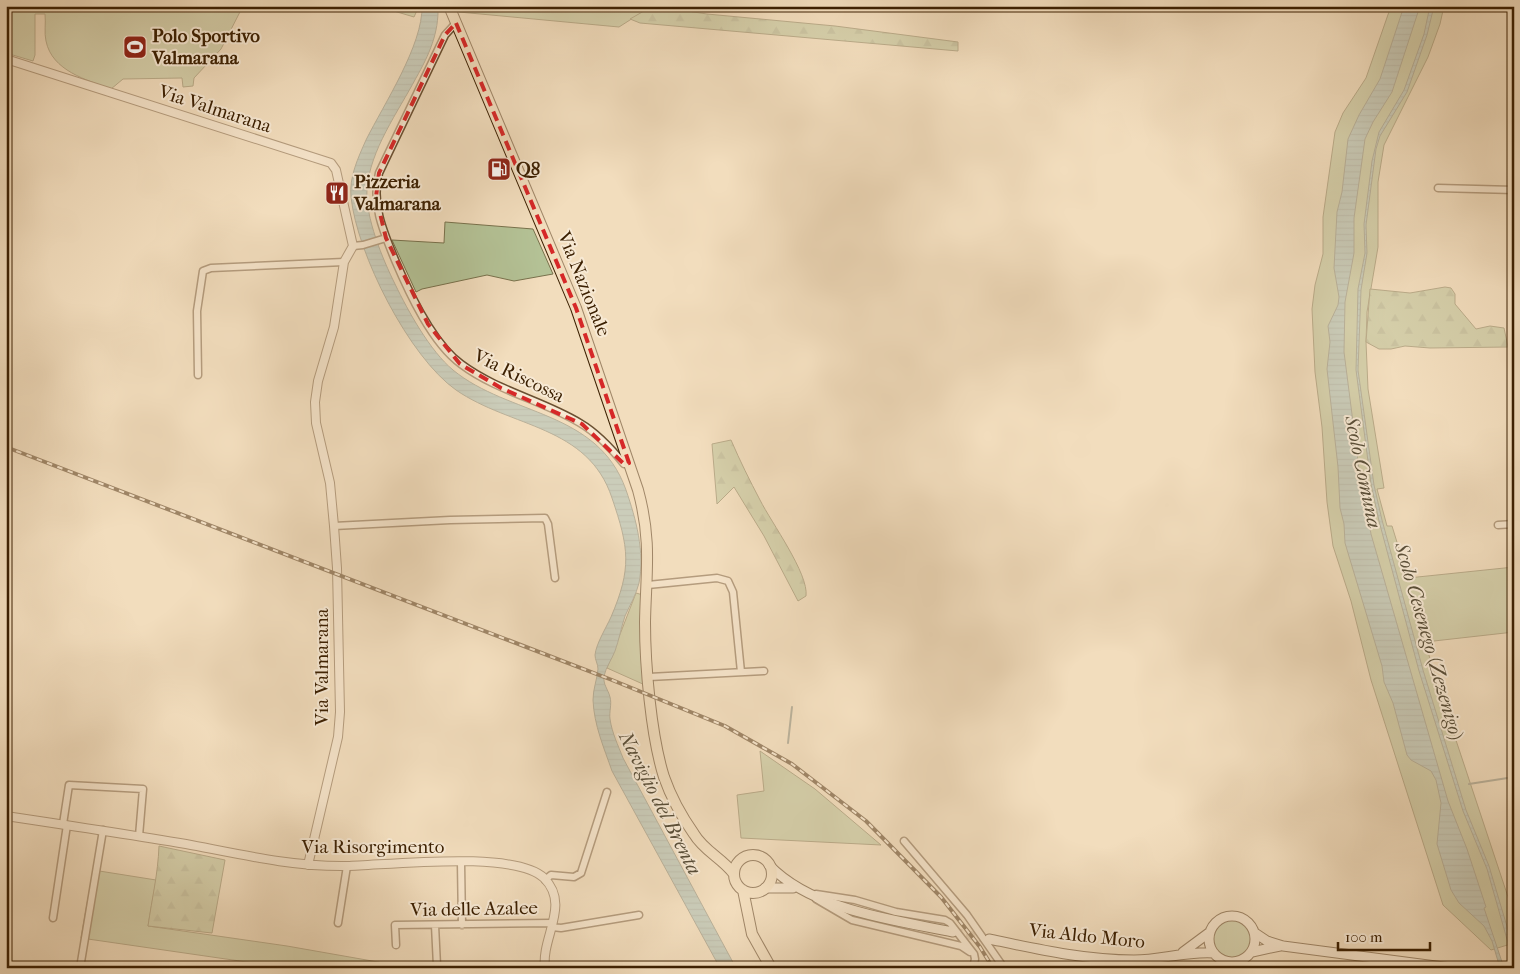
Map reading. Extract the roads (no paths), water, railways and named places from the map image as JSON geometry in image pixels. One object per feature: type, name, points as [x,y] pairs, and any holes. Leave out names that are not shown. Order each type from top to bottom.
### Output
[{"type":"main road","name":"Via Nazionale","points":[[449,6],[579,316],[629,463],[646,520],[649,555],[645,625],[656,744],[664,777],[694,835],[703,847],[715,855],[734,874]]},
{"type":"main road","points":[[715,855],[742,859],[757,856],[789,883],[804,892]]},
{"type":"main road","points":[[742,859],[736,865],[734,874],[737,884],[743,890],[752,893],[783,886],[880,917],[953,932]]},
{"type":"main road","points":[[769,865],[771,877],[755,902],[754,917],[769,964]]},
{"type":"main road","points":[[743,890],[752,934],[769,964]]},
{"type":"main road","points":[[1255,933],[1252,952],[1239,964],[1228,965],[1214,953],[1209,944],[1210,932],[1217,922],[1234,916],[1246,920],[1255,933],[1267,941],[1282,946],[1451,968]]},
{"type":"main road","name":"Via Aldo Moro","points":[[1181,953],[1198,943],[1210,932]]},
{"type":"main road","name":"Via Aldo Moro","points":[[990,939],[1067,954],[1118,960],[1150,960],[1181,953],[1214,953]]},
{"type":"main road","points":[[1252,952],[1282,946]]},
{"type":"street","name":"Via Riscossa","points":[[456,23],[445,35],[379,172],[376,197],[384,238],[409,291],[428,324],[460,364],[501,388],[582,424],[596,434],[624,464],[629,463]]},
{"type":"street","name":"Via Valmarana","points":[[6,59],[332,163],[336,170],[353,246],[344,262],[334,327],[318,381],[315,402],[318,430],[330,483],[334,526],[337,568],[340,721],[308,865]]},
{"type":"street","points":[[1438,188],[1514,190]]},
{"type":"street","points":[[353,246],[363,245],[384,238]]},
{"type":"street","points":[[198,375],[197,312],[203,271],[215,268],[344,262]]},
{"type":"street","points":[[334,526],[450,520],[545,518],[548,524],[555,578]]},
{"type":"street","points":[[1498,525],[1514,524]]},
{"type":"street","points":[[648,585],[717,578],[728,581],[733,592],[741,672]]},
{"type":"street","points":[[649,677],[764,670]]},
{"type":"street","points":[[53,918],[69,786],[143,789],[139,836]]},
{"type":"street","points":[[545,968],[545,952],[553,925],[556,898],[545,880],[551,875],[574,877],[581,874],[607,792]]},
{"type":"street","name":"Via Risorgimento","points":[[6,816],[103,830],[308,865],[513,864],[534,871],[545,880]]},
{"type":"street","points":[[81,968],[103,830]]},
{"type":"street","points":[[904,841],[967,914],[1004,968]]},
{"type":"street","points":[[460,863],[462,925]]},
{"type":"street","points":[[338,923],[348,866]]},
{"type":"street","points":[[804,892],[852,920],[961,946],[969,950],[975,959]]},
{"type":"street","points":[[804,892],[837,897],[896,912],[945,920],[966,943],[975,959],[973,968]]},
{"type":"street","points":[[553,925],[561,928],[639,915]]},
{"type":"street","points":[[434,925],[437,966]]},
{"type":"street","name":"Via delle Azalee","points":[[396,945],[396,926],[553,925]]},
{"type":"street","points":[[853,968],[872,968]]},
{"type":"water","points":[[422,6],[438,6],[435,35],[421,69],[379,146],[369,174],[367,200],[380,251],[406,306],[428,342],[444,362],[475,385],[574,429],[595,444],[613,464],[626,490],[638,536],[641,571],[635,596],[625,616],[615,651],[604,676],[611,700],[611,724],[623,758],[736,968],[720,968],[612,771],[597,727],[593,700],[598,669],[595,655],[599,641],[618,600],[626,558],[618,515],[601,474],[585,456],[567,442],[546,431],[478,403],[456,390],[438,375],[421,354],[388,302],[363,247],[355,220],[351,197],[351,182],[366,140],[409,56],[421,21]]},
{"type":"water","points":[[1404,6],[1420,6],[1392,92],[1373,122],[1365,139],[1354,218],[1354,253],[1345,302],[1344,352],[1359,469],[1371,534],[1448,801],[1467,849],[1504,968],[1500,968],[1492,941],[1484,926],[1459,903],[1451,890],[1437,844],[1441,803],[1436,780],[1431,771],[1411,760],[1407,755],[1393,703],[1384,682],[1382,666],[1345,543],[1344,524],[1340,508],[1338,467],[1327,369],[1330,342],[1328,326],[1338,305],[1339,297],[1334,268],[1337,212],[1342,192],[1348,139],[1359,115],[1380,79]]},
{"type":"water","points":[[1430,6],[1434,6],[1427,35],[1407,92],[1380,136],[1376,149],[1366,225],[1367,253],[1361,290],[1358,370],[1374,485],[1382,520],[1423,670],[1466,810],[1489,866],[1514,950],[1514,964],[1487,869],[1463,811],[1419,671],[1379,521],[1371,484],[1356,370],[1358,289],[1365,253],[1364,224],[1372,161],[1379,132],[1404,90],[1424,34]]},
{"type":"waterway","points":[[788,743],[792,707]]},
{"type":"waterway","points":[[1469,784],[1514,777]]},
{"type":"tunnel","points":[[953,932],[989,939]]},
{"type":"railway","points":[[6,447],[612,680],[725,726],[792,764],[866,821],[941,897],[980,947],[993,968]]},
{"type":"place","name":"Polo Sportivo Valmarana","points":[[135,47]]},
{"type":"place","name":"Q8","points":[[499,169]]},
{"type":"place","name":"Pizzeria Valmarana","points":[[337,193]]},
{"type":"water label","name":"Scolo Comuna","points":[[1363,472]]},
{"type":"water label","name":"Scolo Cesenego (Zezenigo)","points":[[1429,641]]},
{"type":"water label","name":"Naviglio del Brenta","points":[[660,803]]}]
